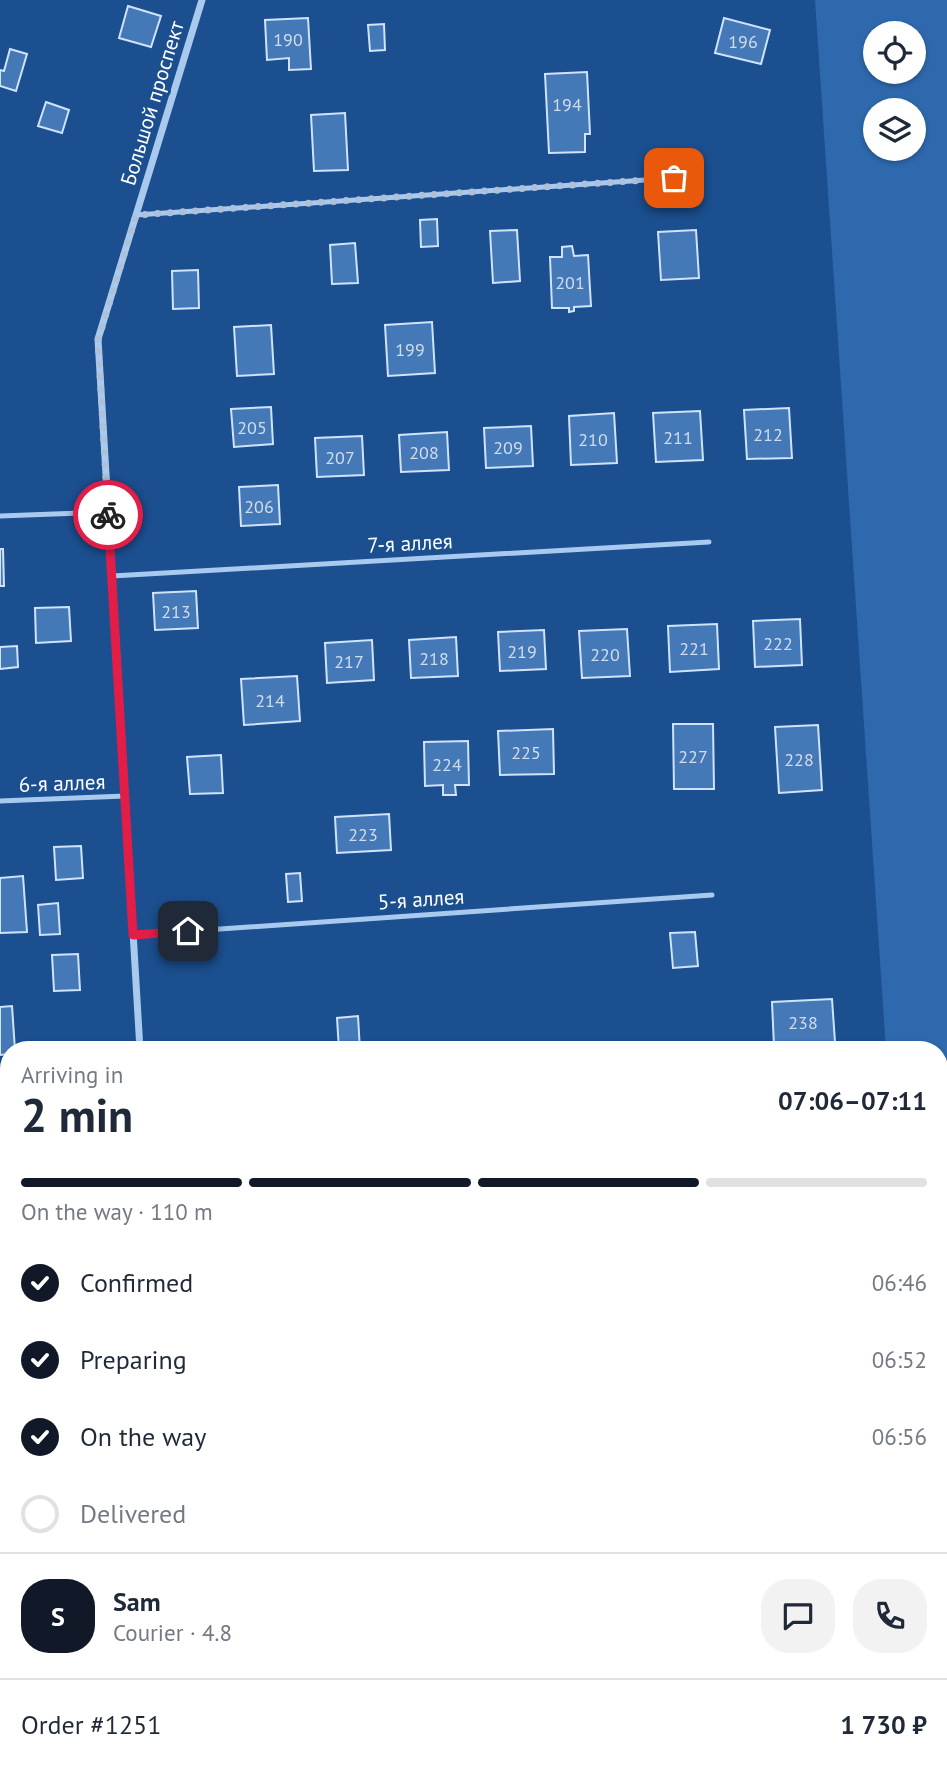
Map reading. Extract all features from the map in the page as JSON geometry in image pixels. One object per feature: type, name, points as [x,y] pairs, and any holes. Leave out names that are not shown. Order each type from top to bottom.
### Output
[{"type":"street","name":"Большой проспект","points":[[139,1041],[98,340],[202,0]]},
{"type":"lane","points":[[136,215],[674,178]]},
{"type":"lane","points":[[0,516],[108,512]]},
{"type":"lane","name":"7-я аллея","points":[[112,576],[709,542]]},
{"type":"lane","name":"6-я аллея","points":[[0,801],[125,796]]},
{"type":"lane","name":"5-я аллея","points":[[133,935],[712,895]]},
{"type":"shaded area","points":[[815,0],[947,0],[947,1041],[885,1041]]},
{"type":"building","points":[[128,6],[161,16],[151,47],[119,38]]},
{"type":"building","points":[[308,18],[311,69],[289,70],[289,58],[267,60],[265,20]]},
{"type":"building","points":[[724,18],[770,30],[761,64],[715,53]]},
{"type":"building","points":[[384,24],[385,50],[370,51],[368,25]]},
{"type":"building","points":[[10,49],[27,54],[16,91],[0,86],[0,70],[4,71]]},
{"type":"building","points":[[587,72],[590,134],[585,134],[585,152],[549,153],[545,74]]},
{"type":"building","points":[[46,102],[69,110],[62,133],[38,126]]},
{"type":"building","points":[[345,113],[348,170],[314,171],[311,115]]},
{"type":"building","points":[[437,219],[438,246],[421,247],[420,220]]},
{"type":"building","points":[[517,230],[520,281],[493,283],[490,231]]},
{"type":"building","points":[[696,230],[699,278],[661,280],[658,232]]},
{"type":"building","points":[[355,243],[358,283],[332,284],[330,245]]},
{"type":"building","points":[[572,246],[574,256],[588,255],[591,306],[574,307],[574,311],[569,312],[569,308],[552,308],[550,257],[562,257],[562,247]]},
{"type":"building","points":[[198,270],[199,308],[173,309],[172,271]]},
{"type":"building","points":[[432,322],[435,373],[388,376],[385,325]]},
{"type":"building","points":[[271,325],[274,374],[237,376],[234,327]]},
{"type":"building","points":[[271,407],[273,444],[234,447],[231,409]]},
{"type":"building","points":[[789,408],[792,458],[747,459],[744,410]]},
{"type":"building","points":[[700,411],[703,460],[656,462],[653,413]]},
{"type":"building","points":[[614,413],[617,463],[571,465],[569,416]]},
{"type":"building","points":[[531,426],[533,466],[486,468],[484,428]]},
{"type":"building","points":[[447,432],[449,470],[401,472],[399,435]]},
{"type":"building","points":[[362,436],[364,475],[317,477],[315,438]]},
{"type":"building","points":[[278,485],[280,524],[241,526],[239,487]]},
{"type":"building","points":[[0,549],[3,549],[4,586],[0,586]]},
{"type":"building","points":[[196,591],[198,628],[155,630],[153,593]]},
{"type":"building","points":[[69,607],[71,641],[36,643],[35,608]]},
{"type":"building","points":[[800,619],[802,665],[755,667],[753,621]]},
{"type":"building","points":[[717,624],[719,669],[670,672],[668,626]]},
{"type":"building","points":[[627,629],[630,676],[582,678],[579,631]]},
{"type":"building","points":[[544,630],[546,669],[500,671],[498,632]]},
{"type":"building","points":[[456,637],[458,676],[411,678],[409,640]]},
{"type":"building","points":[[372,640],[374,680],[327,683],[325,643]]},
{"type":"building","points":[[17,646],[18,667],[0,669],[0,647]]},
{"type":"building","points":[[297,676],[300,721],[244,725],[241,679]]},
{"type":"building","points":[[673,724],[713,724],[714,789],[674,789]]},
{"type":"building","points":[[818,725],[822,790],[779,793],[775,727]]},
{"type":"building","points":[[553,729],[554,774],[500,775],[498,731]]},
{"type":"building","points":[[468,741],[469,785],[455,785],[456,795],[443,795],[443,785],[425,786],[424,742]]},
{"type":"building","points":[[221,755],[223,793],[190,794],[187,757]]},
{"type":"building","points":[[389,814],[391,850],[337,853],[335,817]]},
{"type":"building","points":[[81,846],[83,878],[56,880],[54,847]]},
{"type":"building","points":[[300,873],[302,901],[288,902],[286,874]]},
{"type":"building","points":[[23,876],[27,932],[0,933],[0,878]]},
{"type":"building","points":[[58,903],[60,934],[40,935],[38,905]]},
{"type":"building","points":[[695,932],[698,966],[673,968],[670,933]]},
{"type":"building","points":[[78,954],[80,990],[54,991],[52,955]]},
{"type":"building","points":[[832,999],[835,1041],[774,1041],[772,1002]]},
{"type":"building","points":[[12,1006],[14,1041],[0,1041],[0,1007]]},
{"type":"building","points":[[358,1016],[359,1041],[338,1041],[337,1018]]},
{"type":"way so far","points":[[108,515],[98,340],[136,215],[674,178]]},
{"type":"route","points":[[108,515],[133,935],[188,931]]}]
